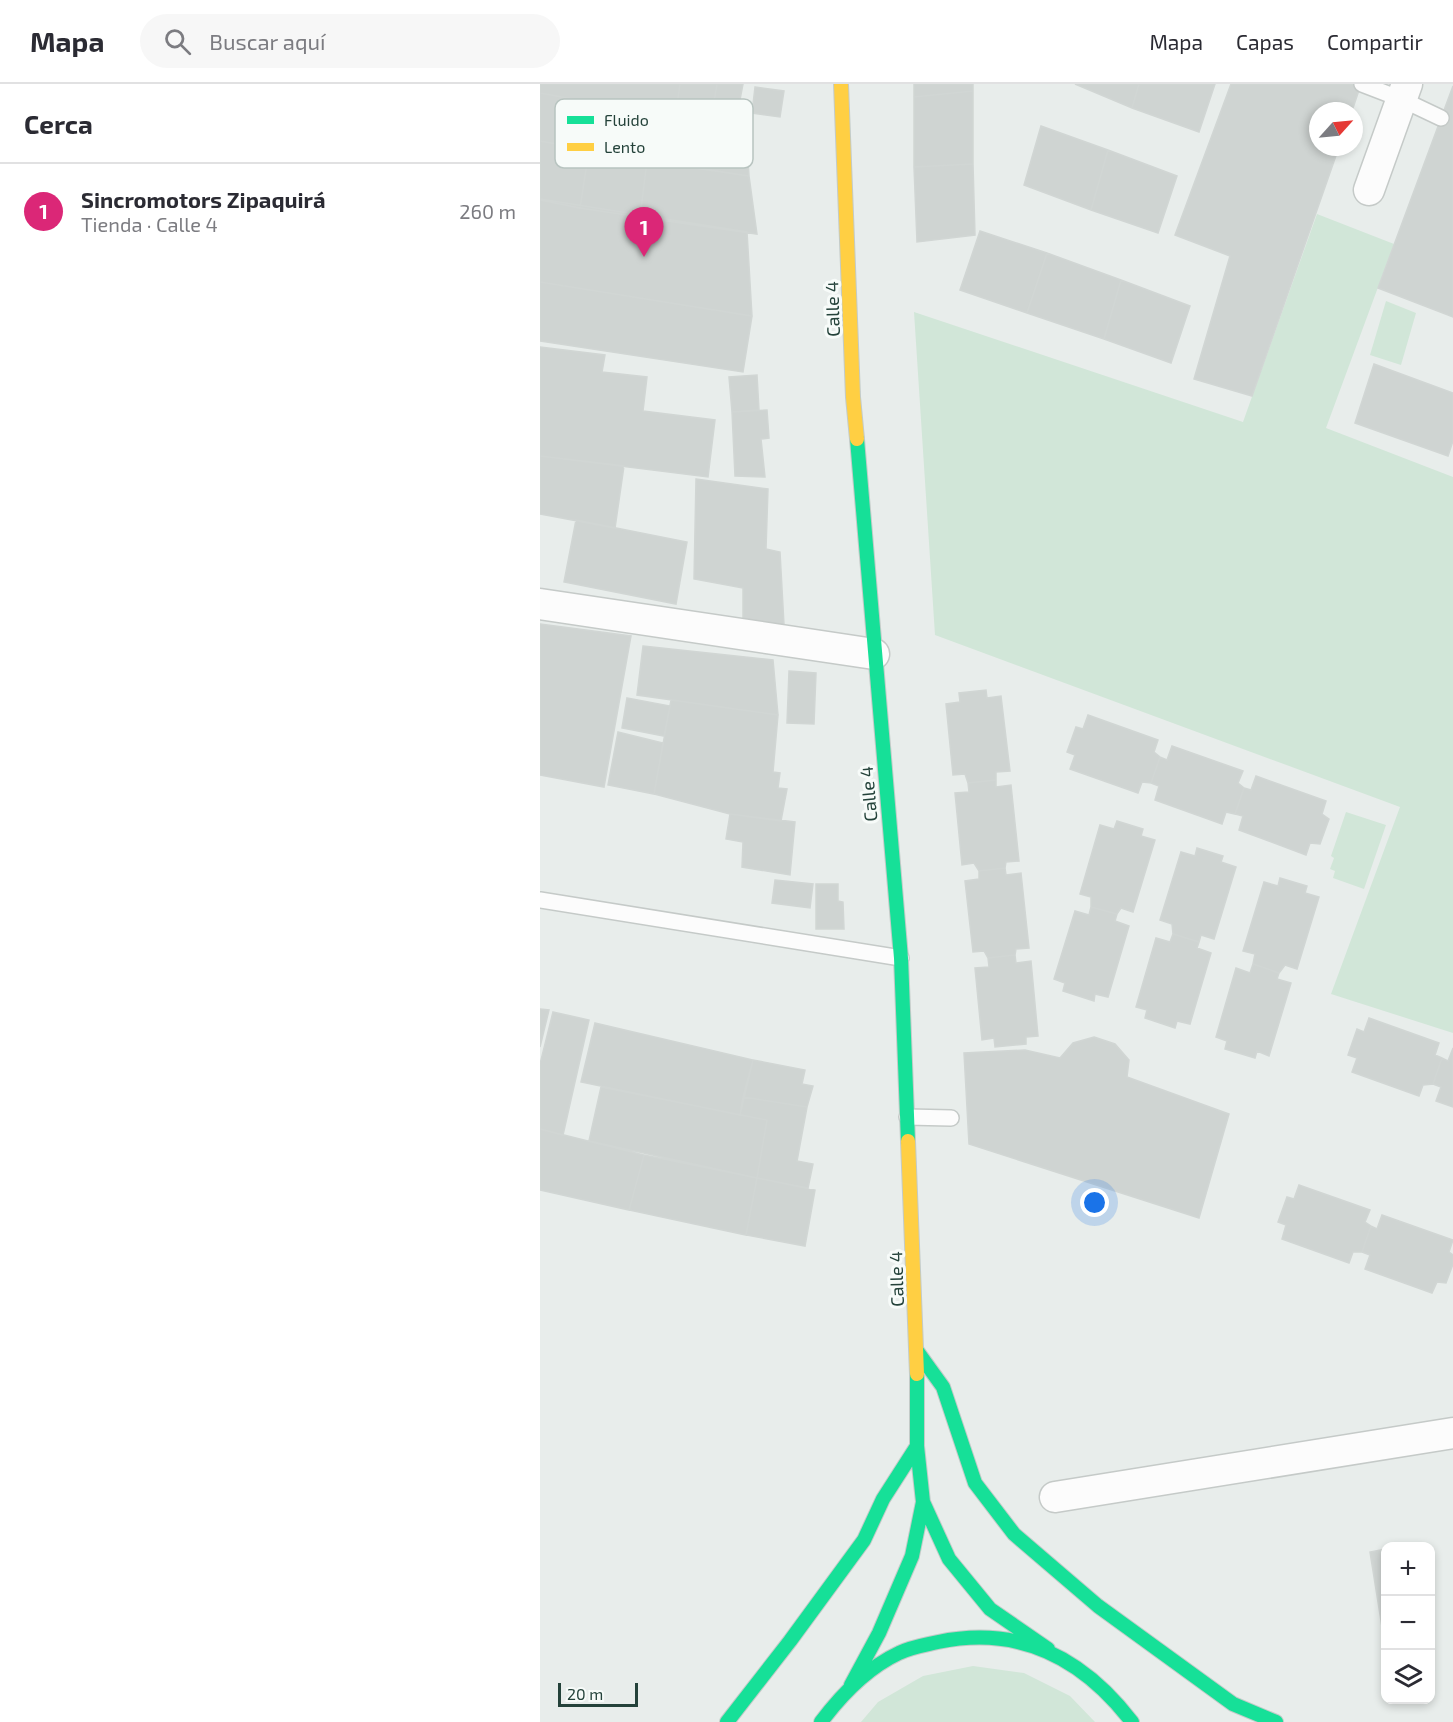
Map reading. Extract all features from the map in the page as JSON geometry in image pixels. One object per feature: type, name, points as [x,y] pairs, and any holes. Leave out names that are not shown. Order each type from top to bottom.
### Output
[{"type":"main road","name":"Calle 4","points":[[841,84],[853,397],[900,958],[917,1351],[917,1446],[923,1502],[912,1556],[879,1633],[851,1685]]},
{"type":"main road","points":[[917,1351],[943,1387],[975,1483],[1014,1534],[1098,1606],[1233,1704],[1276,1722]]},
{"type":"main road","points":[[727,1722],[864,1540],[883,1500],[917,1446]]},
{"type":"main road","name":"Calle 4","points":[[923,1502],[949,1559],[990,1609],[1054,1653]]},
{"type":"main road","points":[[821,1722],[851,1685],[896,1654],[948,1638],[1002,1638],[1054,1653],[1084,1671],[1137,1719]]},
{"type":"street","points":[[1369,190],[1404,92]]},
{"type":"street","points":[[540,604],[874,654]]},
{"type":"street","points":[[1055,1497],[1453,1432]]},
{"type":"lane","points":[[1362,84],[1404,92],[1441,118]]},
{"type":"lane","points":[[540,900],[900,958]]},
{"type":"lane","points":[[908,1117],[951,1118]]},
{"type":"green space","points":[[1317,214],[1394,244],[1326,428],[1453,477],[1453,1033],[1331,994],[1400,807],[935,635],[914,312],[1243,422]]},
{"type":"green space","points":[[1386,301],[1416,313],[1401,365],[1370,355]]},
{"type":"green space","points":[[1346,812],[1386,825],[1364,889],[1333,878],[1335,871],[1330,869],[1334,858],[1331,856]]},
{"type":"green space","points":[[973,1666],[1024,1673],[1070,1696],[1095,1722],[861,1722],[878,1702],[923,1676]]},
{"type":"building","points":[[540,84],[680,84],[678,99],[572,99],[540,93]]},
{"type":"building","points":[[680,84],[717,84],[714,99],[678,99]]},
{"type":"building","points":[[717,84],[743,84],[740,99],[714,99]]},
{"type":"building","points":[[914,84],[973,84],[973,91],[914,97]]},
{"type":"building","points":[[1075,84],[1139,84],[1132,108]]},
{"type":"building","points":[[1139,84],[1215,84],[1199,132],[1132,108]]},
{"type":"building","points":[[1231,84],[1361,84],[1355,102],[1309,102],[1309,156],[1336,156],[1252,396],[1194,379],[1230,256],[1175,235]]},
{"type":"building","points":[[1453,86],[1453,317],[1378,288]]},
{"type":"building","points":[[755,87],[784,91],[780,117],[753,113]]},
{"type":"building","points":[[973,91],[973,164],[914,167],[914,97]]},
{"type":"building","points":[[540,93],[572,99],[555,99],[555,144],[540,141]]},
{"type":"building","points":[[1041,126],[1108,150],[1091,210],[1024,185]]},
{"type":"building","points":[[540,141],[555,144],[555,168],[586,168],[580,208],[540,200]]},
{"type":"building","points":[[1108,150],[1177,176],[1158,233],[1091,210]]},
{"type":"building","points":[[973,164],[975,235],[917,242],[914,167]]},
{"type":"building","points":[[586,168],[646,168],[640,217],[580,208]]},
{"type":"building","points":[[646,168],[695,168],[749,176],[757,234],[640,217]]},
{"type":"building","points":[[698,168],[748,168],[749,176]]},
{"type":"building","points":[[540,199],[747,232],[752,316],[540,282]]},
{"type":"building","points":[[980,231],[1047,253],[1027,313],[960,290]]},
{"type":"building","points":[[1047,253],[1121,280],[1104,339],[1027,313]]},
{"type":"building","points":[[1121,280],[1190,306],[1171,363],[1104,339]]},
{"type":"building","points":[[540,282],[752,316],[743,372],[540,341]]},
{"type":"building","points":[[540,347],[605,355],[602,372],[647,377],[643,411],[715,420],[708,477],[540,456]]},
{"type":"building","points":[[1374,364],[1453,393],[1453,441],[1448,456],[1355,423]]},
{"type":"building","points":[[757,375],[759,410],[732,412],[729,377]]},
{"type":"building","points":[[767,410],[769,438],[761,439],[765,477],[735,476],[732,412]]},
{"type":"building","points":[[540,456],[624,466],[615,528],[540,514]]},
{"type":"building","points":[[696,479],[768,489],[766,549],[780,552],[784,625],[743,620],[743,588],[694,579]]},
{"type":"building","points":[[576,520],[687,542],[676,604],[564,582]]},
{"type":"building","points":[[540,624],[631,636],[604,787],[540,775]]},
{"type":"building","points":[[643,646],[773,660],[778,715],[637,695]]},
{"type":"building","points":[[789,671],[816,673],[814,724],[787,723]]},
{"type":"building","points":[[986,690],[987,698],[1001,696],[1010,771],[996,772],[996,780],[968,783],[965,774],[953,775],[946,704],[960,702],[959,693]]},
{"type":"building","points":[[627,698],[670,706],[664,736],[622,728]]},
{"type":"building","points":[[671,700],[778,715],[773,772],[780,773],[778,788],[787,789],[781,821],[730,814],[654,794]]},
{"type":"building","points":[[1088,715],[1158,740],[1154,752],[1160,757],[1151,783],[1142,782],[1138,793],[1070,769],[1075,755],[1067,752],[1076,727],[1083,729]]},
{"type":"building","points":[[618,732],[663,743],[654,794],[608,785]]},
{"type":"building","points":[[1172,746],[1243,771],[1238,783],[1244,788],[1235,814],[1226,812],[1222,824],[1155,800],[1159,786],[1151,783],[1160,757],[1167,760]]},
{"type":"building","points":[[1256,776],[1326,801],[1322,814],[1329,819],[1320,844],[1310,843],[1306,855],[1239,830],[1243,816],[1235,814],[1244,788],[1251,790]]},
{"type":"building","points":[[996,780],[996,787],[1011,785],[1019,861],[1006,862],[1005,868],[979,871],[974,863],[962,865],[955,793],[969,792],[968,783]]},
{"type":"building","points":[[730,814],[795,822],[790,875],[742,867],[743,842],[726,839]]},
{"type":"building","points":[[1117,821],[1143,829],[1141,836],[1155,840],[1133,912],[1121,908],[1117,914],[1091,907],[1091,897],[1080,894],[1100,825],[1114,829]]},
{"type":"building","points":[[1197,848],[1223,856],[1221,862],[1236,867],[1214,939],[1201,935],[1199,942],[1173,934],[1172,924],[1160,920],[1181,852],[1195,856]]},
{"type":"building","points":[[1005,868],[1006,875],[1021,873],[1029,948],[1016,949],[1015,955],[988,958],[984,951],[973,952],[965,881],[979,879],[979,871]]},
{"type":"building","points":[[1280,878],[1307,886],[1305,893],[1319,897],[1297,969],[1285,965],[1279,973],[1253,964],[1255,954],[1243,951],[1264,882],[1278,886]]},
{"type":"building","points":[[775,880],[813,884],[810,908],[772,903]]},
{"type":"building","points":[[816,884],[838,884],[838,901],[843,902],[844,929],[816,929]]},
{"type":"building","points":[[1091,907],[1117,914],[1115,921],[1129,926],[1108,997],[1095,994],[1094,1001],[1063,991],[1065,983],[1054,979],[1075,911],[1089,915]]},
{"type":"building","points":[[1173,934],[1199,942],[1197,948],[1211,953],[1190,1024],[1177,1021],[1175,1028],[1145,1018],[1147,1010],[1136,1007],[1156,938],[1170,942]]},
{"type":"building","points":[[1015,955],[1016,963],[1031,961],[1038,1036],[1026,1037],[1026,1044],[995,1047],[994,1038],[982,1040],[975,968],[989,967],[988,958]]},
{"type":"building","points":[[1253,964],[1279,973],[1277,979],[1291,983],[1269,1056],[1257,1051],[1255,1058],[1225,1049],[1227,1041],[1216,1037],[1236,968],[1250,973]]},
{"type":"building","points":[[540,1009],[549,1010],[540,1047]]},
{"type":"building","points":[[553,1012],[589,1020],[563,1135],[540,1129],[540,1064]]},
{"type":"building","points":[[1369,1018],[1439,1043],[1435,1055],[1442,1058],[1433,1084],[1423,1085],[1419,1096],[1352,1072],[1357,1058],[1348,1055],[1357,1029],[1364,1032]]},
{"type":"building","points":[[595,1023],[753,1060],[740,1115],[581,1082]]},
{"type":"building","points":[[1094,1037],[1115,1044],[1129,1060],[1127,1077],[1229,1114],[1199,1218],[969,1144],[964,1053],[1025,1050],[1060,1058],[1073,1043]]},
{"type":"building","points":[[1453,1048],[1453,1107],[1436,1101],[1441,1087],[1433,1084],[1442,1058],[1448,1061]]},
{"type":"building","points":[[753,1060],[805,1070],[802,1084],[813,1086],[807,1107],[743,1097]]},
{"type":"building","points":[[601,1087],[767,1120],[757,1178],[589,1141]]},
{"type":"building","points":[[743,1097],[807,1107],[797,1161],[813,1164],[808,1188],[757,1178],[767,1120],[740,1115]]},
{"type":"building","points":[[540,1129],[644,1155],[629,1210],[540,1190]]},
{"type":"building","points":[[644,1155],[757,1178],[746,1235],[629,1210]]},
{"type":"building","points":[[757,1178],[815,1190],[805,1246],[746,1235]]},
{"type":"building","points":[[1299,1185],[1370,1210],[1365,1222],[1371,1226],[1362,1252],[1353,1252],[1349,1263],[1282,1239],[1286,1225],[1278,1222],[1287,1197],[1294,1199]]},
{"type":"building","points":[[1382,1215],[1453,1240],[1449,1252],[1453,1255],[1453,1264],[1446,1283],[1437,1282],[1432,1293],[1365,1269],[1370,1255],[1362,1252],[1371,1226],[1377,1229]]},
{"type":"building","points":[[1381,1550],[1381,1621],[1370,1552]]},
{"type":"traffic: fast","points":[[857,439],[901,958],[908,1141]]},
{"type":"traffic: fast","points":[[917,1351],[943,1387],[975,1483],[1014,1534],[1098,1606],[1233,1704],[1276,1722]]},
{"type":"traffic: fast","points":[[851,1685],[879,1633],[912,1556],[923,1502],[917,1446],[917,1374]]},
{"type":"traffic: fast","points":[[727,1722],[864,1540],[883,1499],[917,1446]]},
{"type":"traffic: fast","points":[[923,1502],[949,1559],[990,1609],[1048,1649]]},
{"type":"traffic: fast","points":[[821,1722],[856,1683],[887,1659],[913,1648],[968,1638],[996,1638],[1022,1643],[1071,1664],[1113,1699],[1132,1722]]},
{"type":"traffic: slow","points":[[841,84],[853,397],[857,439]]},
{"type":"traffic: slow","points":[[908,1141],[917,1374]]},
{"type":"place","name":"Sincromotors Zipaquirá","points":[[644,257]]}]
